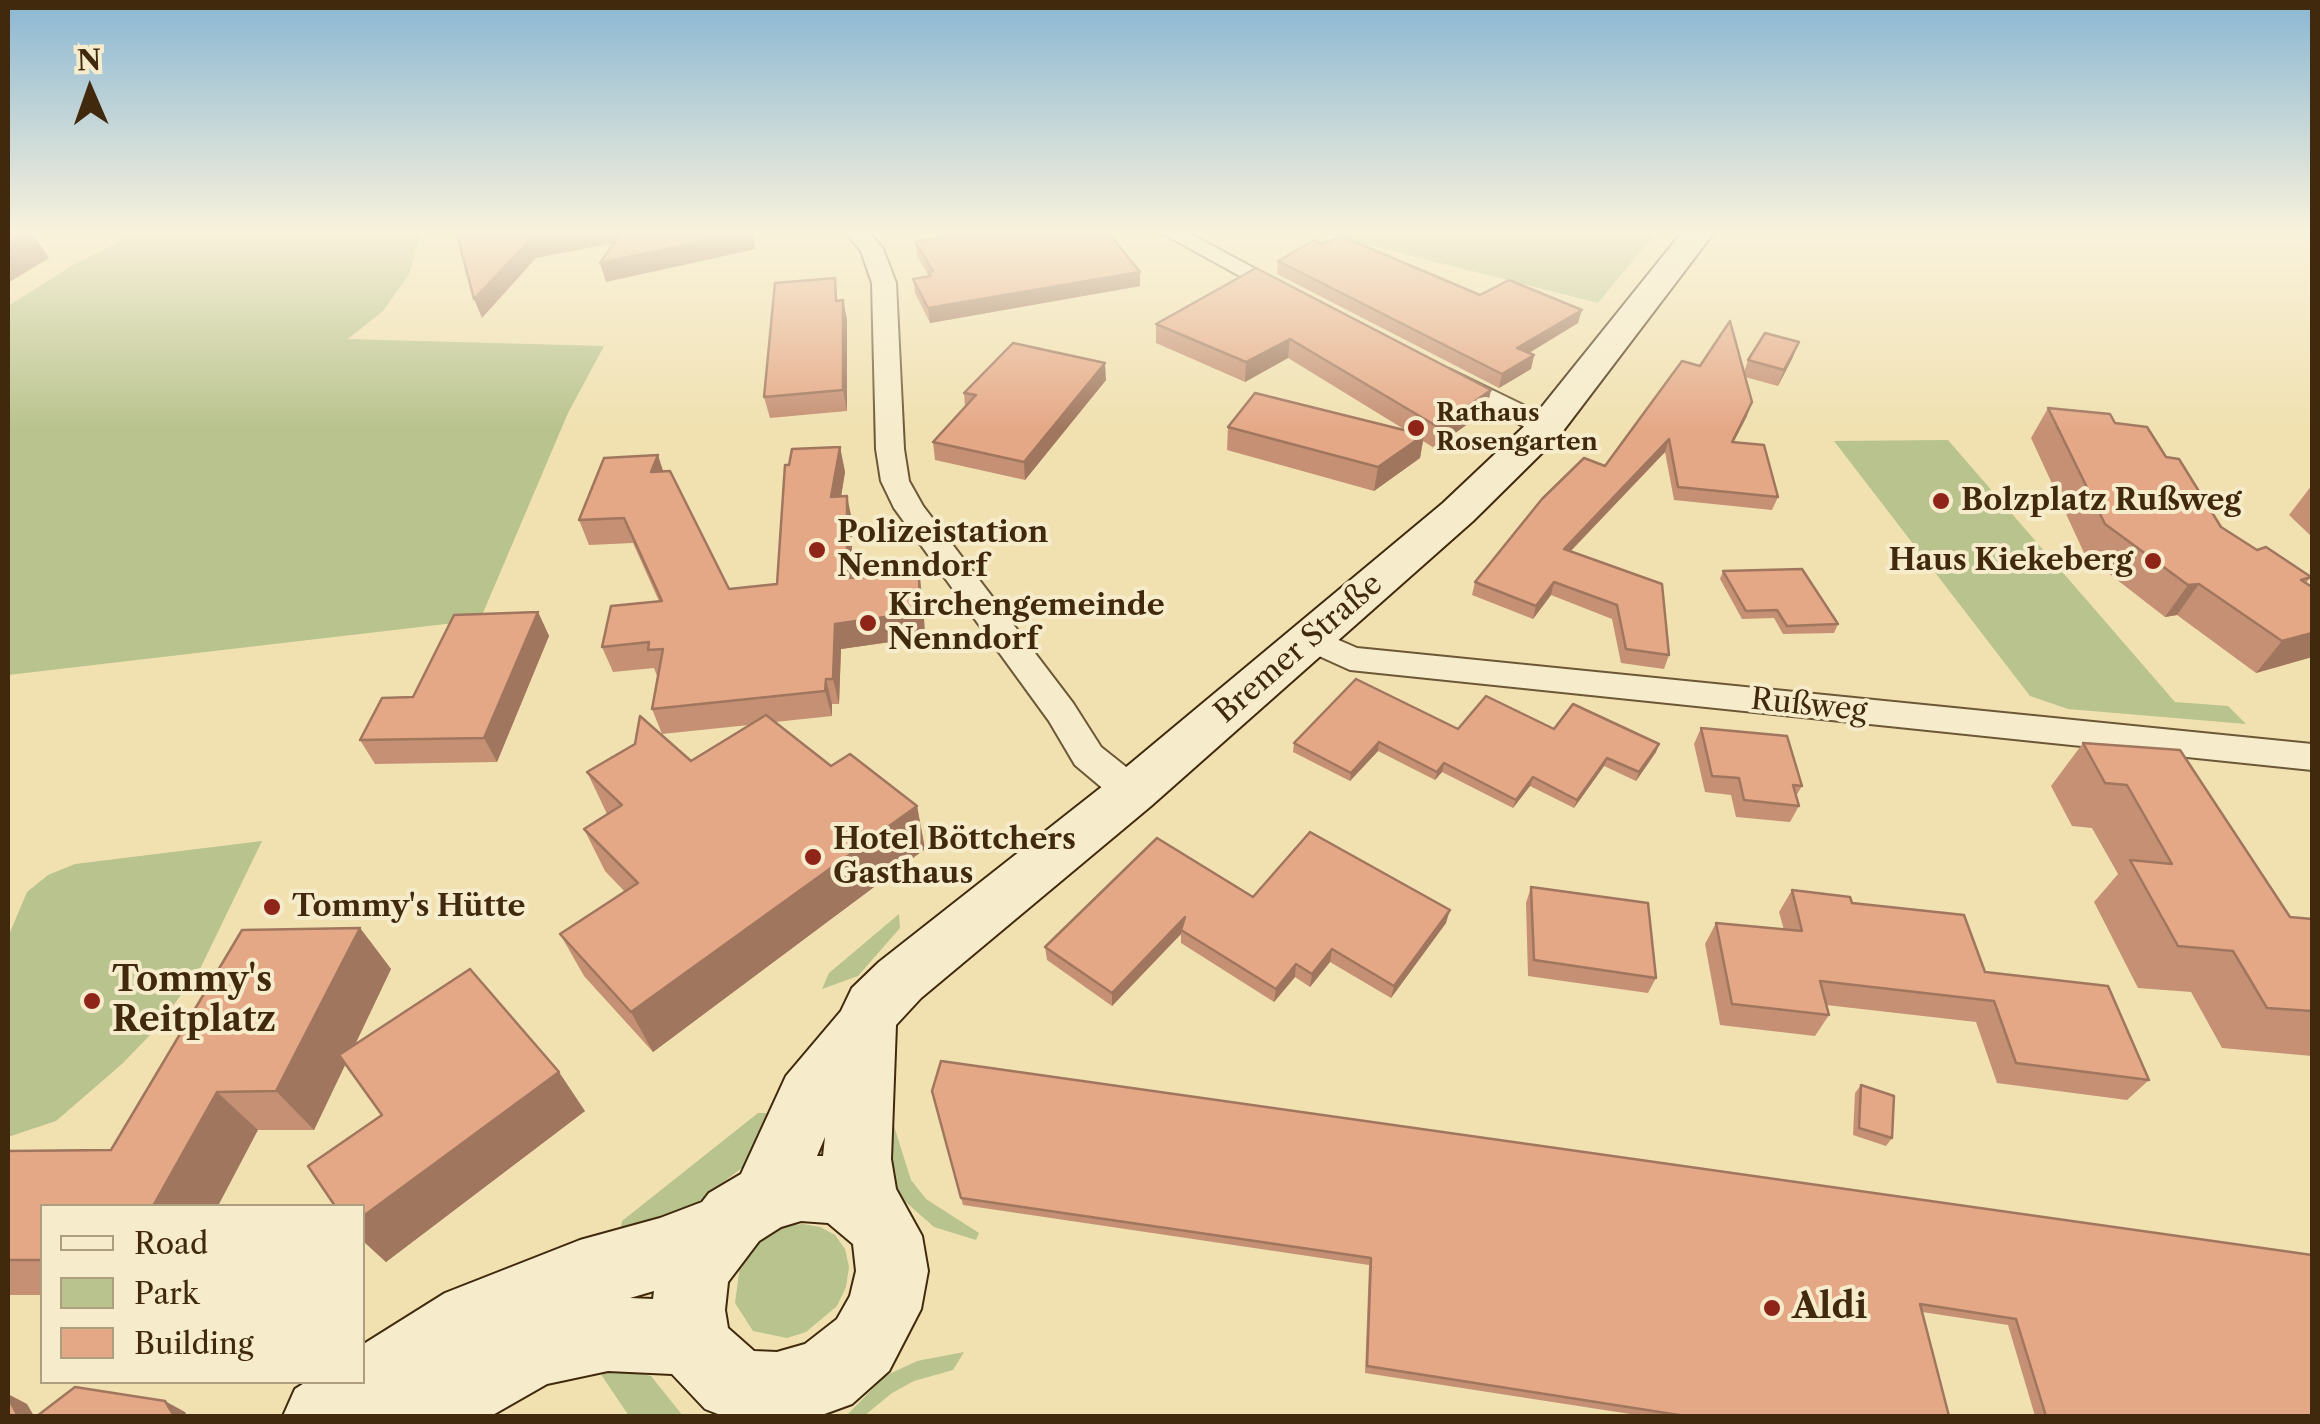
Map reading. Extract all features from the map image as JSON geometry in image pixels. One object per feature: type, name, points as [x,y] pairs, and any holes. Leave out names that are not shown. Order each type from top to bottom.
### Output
[{"type":"main road","name":"Bremer Straße","points":[[743,1214],[809,1097],[863,1030],[874,1007],[900,980],[1132,792],[1458,512],[1546,427],[1647,297]]},
{"type":"main road","points":[[743,1214],[704,1254],[692,1282],[688,1310],[693,1338],[715,1371],[732,1382],[753,1389],[801,1386],[839,1367],[862,1345],[884,1310],[892,1272],[886,1236],[865,1206],[857,1159],[863,1030]]},
{"type":"main road","points":[[322,1416],[472,1319],[580,1276],[660,1254],[801,1188],[836,1190],[865,1206]]},
{"type":"main road","points":[[418,1416],[530,1352],[575,1338],[608,1334],[693,1338]]},
{"type":"street","points":[[885,297],[890,449],[896,481],[909,508],[1061,712],[1088,756],[1132,792]]},
{"type":"street","points":[[1297,297],[1310,304]]},
{"type":"street","points":[[1428,365],[1546,427]]},
{"type":"street","name":"Rußweg","points":[[1311,638],[1350,659],[2312,757]]},
{"type":"green space","points":[[22,297],[393,297],[383,311],[348,339],[604,346],[568,413],[480,620],[8,675],[8,306]]},
{"type":"green space","points":[[1576,297],[1603,297],[1598,303]]},
{"type":"green space","points":[[1948,440],[2175,702],[2228,706],[2246,724],[2068,709],[2030,696],[1834,441]]},
{"type":"green space","name":"Tommy's Reitplatz","points":[[262,841],[199,971],[154,1031],[56,1121],[8,1137],[8,937],[27,892],[48,875],[75,864]]},
{"type":"green space","points":[[899,914],[900,928],[858,976],[822,989],[829,973]]},
{"type":"green space","points":[[758,1113],[781,1113],[757,1156],[665,1228],[619,1244],[622,1221]]},
{"type":"green space","points":[[894,1126],[911,1180],[926,1199],[979,1233],[976,1240],[934,1227],[900,1197],[879,1127]]},
{"type":"green space","points":[[803,1224],[835,1235],[845,1249],[849,1267],[846,1287],[837,1306],[806,1332],[787,1338],[753,1331],[735,1303],[740,1266],[766,1235],[784,1226]]},
{"type":"green space","points":[[964,1352],[953,1370],[914,1381],[864,1416],[846,1416],[885,1376],[917,1361]]},
{"type":"green space","points":[[602,1362],[651,1376],[683,1416],[629,1416],[600,1373]]},
{"type":"building","points":[[774,297],[843,300],[843,390],[764,397]]},
{"type":"building","points":[[923,297],[990,297],[928,308]]},
{"type":"building","points":[[1203,297],[1313,297],[1491,390],[1438,427],[1290,339],[1246,362],[1156,324]]},
{"type":"building","points":[[1350,297],[1551,297],[1582,310],[1517,348],[1534,355],[1502,374]]},
{"type":"building","points":[[1730,321],[1752,402],[1732,442],[1764,445],[1778,497],[1678,487],[1669,439],[1564,549],[1662,584],[1669,655],[1626,649],[1617,605],[1554,582],[1536,606],[1475,582],[1542,499],[1584,458],[1605,466],[1682,361],[1700,366]]},
{"type":"building","points":[[1765,333],[1799,342],[1784,370],[1748,360]]},
{"type":"building","points":[[1013,343],[1105,363],[1024,462],[933,442],[976,395],[964,393]]},
{"type":"building","points":[[1255,393],[1424,435],[1378,467],[1228,427]]},
{"type":"building","points":[[2048,408],[2110,414],[2115,423],[2147,427],[2166,457],[2179,459],[2221,527],[2257,550],[2266,547],[2311,577],[2301,580],[2312,587],[2312,633],[2282,641],[2199,584],[2188,585],[2105,524]]},
{"type":"building","points":[[840,447],[831,497],[847,496],[847,578],[919,575],[920,612],[835,624],[833,679],[826,679],[825,691],[652,709],[663,649],[648,650],[649,642],[602,647],[611,606],[662,601],[624,518],[579,520],[604,458],[658,455],[651,472],[670,471],[729,589],[777,584],[785,465],[789,465],[792,449]]},
{"type":"building","points":[[1802,569],[1838,624],[1787,626],[1777,610],[1746,611],[1723,571]]},
{"type":"building","points":[[538,612],[484,738],[360,740],[382,698],[413,697],[454,615]]},
{"type":"building","points":[[1356,679],[1458,729],[1486,696],[1554,729],[1573,704],[1659,744],[1639,772],[1607,758],[1577,800],[1533,777],[1516,800],[1444,763],[1437,772],[1379,742],[1351,773],[1294,743]]},
{"type":"building","points":[[766,715],[831,766],[850,754],[917,806],[631,1012],[560,934],[638,883],[584,829],[622,805],[587,772],[635,744],[640,716],[691,761]]},
{"type":"building","points":[[1701,728],[1787,736],[1802,786],[1793,785],[1799,806],[1744,800],[1739,778],[1712,776]]},
{"type":"building","points":[[2083,743],[2180,750],[2290,917],[2312,919],[2312,1011],[2267,1008],[2233,951],[2178,946],[2130,860],[2172,864],[2127,785],[2105,783]]},
{"type":"building","points":[[1310,832],[1450,910],[1394,986],[1332,949],[1312,974],[1296,964],[1276,989],[1181,930],[1185,917],[1112,993],[1045,947],[1157,838],[1253,897]]},
{"type":"building","points":[[1531,887],[1648,903],[1656,978],[1534,960]]},
{"type":"building","points":[[1792,890],[1850,897],[1852,903],[1964,915],[1985,972],[2108,986],[2149,1080],[2016,1063],[1994,1001],[1820,981],[1829,1015],[1732,1004],[1716,923],[1802,931]]},
{"type":"building","points":[[360,928],[276,1091],[217,1092],[154,1204],[40,1204],[40,1260],[8,1260],[8,1151],[111,1150],[242,930]]},
{"type":"building","points":[[470,969],[559,1072],[365,1215],[365,1204],[334,1204],[308,1166],[382,1115],[339,1055]]},
{"type":"building","points":[[941,1061],[2312,1255],[2312,1416],[2046,1416],[2016,1319],[1920,1304],[1949,1416],[1685,1416],[1367,1366],[1371,1258],[961,1198],[932,1091]]},
{"type":"building","points":[[1861,1085],[1894,1096],[1892,1138],[1859,1128]]},
{"type":"building","points":[[75,1387],[165,1401],[174,1416],[37,1416]]},
{"type":"building","points":[[8,1398],[18,1416],[8,1416]]},
{"type":"place","name":"Rathaus Rosengarten","points":[[1416,428]]},
{"type":"place","name":"Bolzplatz Rußweg","points":[[1941,501]]},
{"type":"place","name":"Polizeistation Nenndorf","points":[[817,550]]},
{"type":"place","name":"Haus Kiekeberg","points":[[2153,561]]},
{"type":"place","name":"Kirchengemeinde Nenndorf","points":[[868,623]]},
{"type":"place","name":"Hotel Böttchers Gasthaus","points":[[813,857]]},
{"type":"place","name":"Tommy's Hütte","points":[[272,907]]},
{"type":"place","name":"Tommy's Reitplatz","points":[[92,1001]]},
{"type":"place","name":"Aldi","points":[[1772,1308]]}]
